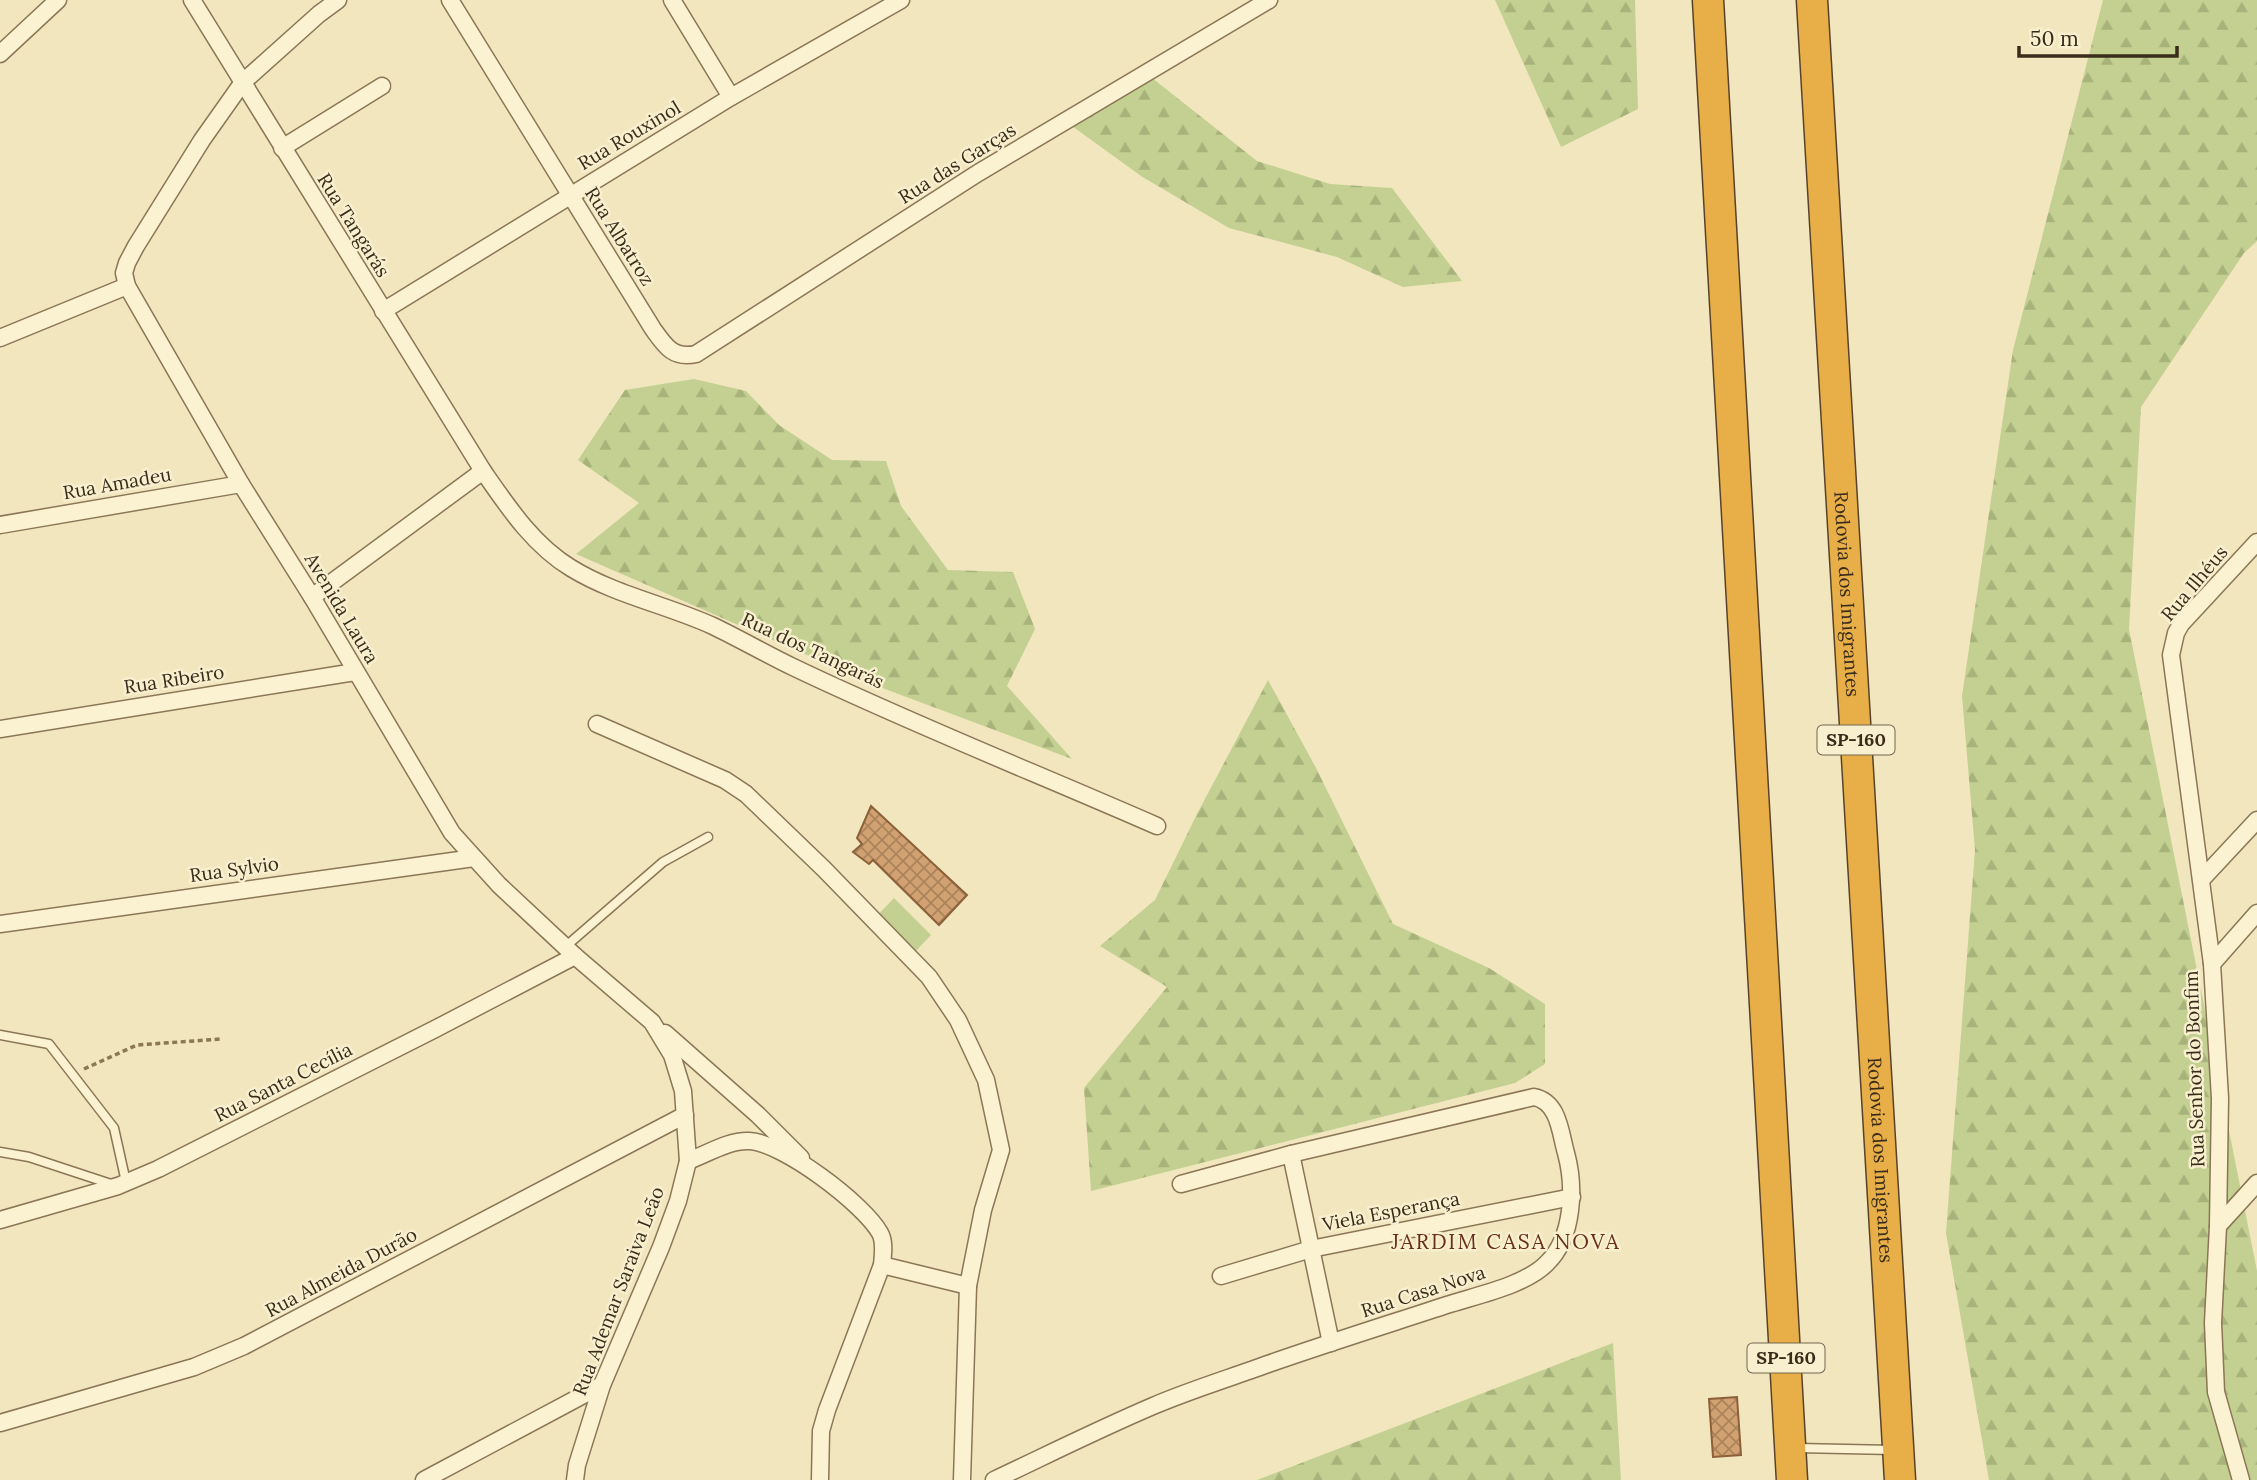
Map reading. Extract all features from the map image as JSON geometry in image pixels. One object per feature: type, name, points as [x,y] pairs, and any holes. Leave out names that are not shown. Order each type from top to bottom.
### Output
[{"type":"highway","name":"SP-160","points":[[1708,0],[1792,1480]]},
{"type":"highway","name":"Rodovia dos Imigrantes","points":[[1812,0],[1900,1480]]},
{"type":"street","points":[[0,54],[58,0]]},
{"type":"street","name":"Rua Tangarás","points":[[192,0],[483,471]]},
{"type":"street","points":[[0,338],[127,286],[124,273],[136,246],[202,140],[243,82],[338,0]]},
{"type":"street","name":"Rua Albatroz","points":[[450,0],[570,196],[669,350]]},
{"type":"street","points":[[673,0],[731,97]]},
{"type":"street","name":"Rua Rouxinol","points":[[383,311],[883,5],[901,0]]},
{"type":"street","name":"Rua das Garças","points":[[669,350],[677,355],[696,354],[978,173],[1269,0]]},
{"type":"street","points":[[282,148],[382,86]]},
{"type":"street","name":"Avenida Laura","points":[[127,286],[241,484],[312,597],[452,832],[499,885],[652,1022],[673,1055],[685,1115]]},
{"type":"street","points":[[312,597],[483,471]]},
{"type":"street","name":"Rua dos Tangarás","points":[[483,471],[509,509],[535,539],[571,568],[621,592],[708,624],[854,695],[1157,826]]},
{"type":"street","name":"Rua Amadeu","points":[[0,524],[241,484]]},
{"type":"street","name":"Rua Ilhéus","points":[[2171,655],[2181,624],[2257,542]]},
{"type":"street","name":"Rua Senhor do Bonfim","points":[[2171,655],[2202,879],[2220,1098],[2213,1323],[2216,1392],[2241,1480]]},
{"type":"street","name":"Rua Ribeiro","points":[[0,729],[355,672]]},
{"type":"street","points":[[597,724],[725,780],[746,794],[824,869],[929,977],[958,1020],[986,1080],[1001,1150],[983,1210],[968,1286],[960,1479]]},
{"type":"street","points":[[2202,879],[2257,820]]},
{"type":"street","name":"Rua Sylvio","points":[[0,924],[474,858]]},
{"type":"street","points":[[2211,964],[2257,913]]},
{"type":"street","name":"Rua Santa Cecília","points":[[0,1220],[122,1184],[158,1169],[423,1035],[570,951]]},
{"type":"street","points":[[652,1022],[758,1115],[813,1169],[841,1192],[880,1233],[883,1246],[882,1265],[821,1431],[820,1480]]},
{"type":"street","name":"Rua Casa Nova","points":[[994,1480],[1154,1405],[1500,1288],[1537,1272],[1549,1261],[1558,1247],[1572,1197],[1571,1174],[1553,1109],[1543,1099],[1534,1097],[1291,1154],[1181,1184]]},
{"type":"street","name":"Rua Ademar Saraiva Leão","points":[[575,1480],[577,1465],[602,1385],[678,1201],[688,1161],[685,1115]]},
{"type":"street","name":"Rua Almeida Durão","points":[[0,1423],[194,1367],[244,1346],[685,1115]]},
{"type":"street","points":[[688,1161],[732,1143],[747,1141],[762,1142],[813,1169]]},
{"type":"street","points":[[1291,1154],[1331,1343]]},
{"type":"street","points":[[2218,1226],[2257,1183]]},
{"type":"street","name":"Viela Esperança","points":[[1221,1276],[1311,1249],[1572,1197]]},
{"type":"street","points":[[882,1265],[968,1286]]},
{"type":"street","points":[[424,1480],[602,1385]]},
{"type":"lane","points":[[570,951],[663,862],[708,837]]},
{"type":"lane","points":[[0,1035],[49,1044],[114,1128],[122,1184],[29,1157],[0,1152]]},
{"type":"lane","points":[[1791,1448],[1899,1450]]},
{"type":"path","points":[[72,1074],[137,1045],[221,1039]]},
{"type":"green space","points":[[1495,0],[1635,0],[1638,109],[1561,147]]},
{"type":"green space","points":[[2103,0],[2257,0],[2257,241],[2244,253],[2141,407],[2129,629],[2257,1271],[2257,1480],[1989,1480],[1946,1233],[1975,850],[1962,696],[2013,350]]},
{"type":"green space","points":[[1147,74],[1257,161],[1330,184],[1392,188],[1462,281],[1403,287],[1337,257],[1229,228],[1141,176],[1072,126]]},
{"type":"green space","points":[[694,379],[746,391],[779,425],[832,460],[886,461],[901,506],[948,570],[1013,572],[1035,629],[1007,686],[1072,759],[885,689],[576,554],[639,503],[578,460],[625,390]]},
{"type":"green space","points":[[1268,680],[1315,766],[1393,924],[1489,968],[1545,1004],[1545,1064],[1515,1083],[1091,1191],[1084,1088],[1167,987],[1100,946],[1155,900]]},
{"type":"green space","points":[[894,898],[931,935],[915,952],[878,915]]},
{"type":"green space","points":[[1613,1343],[1621,1480],[1257,1480]]},
{"type":"building","points":[[871,806],[967,895],[939,925],[873,860],[869,864],[853,852],[862,844],[857,838]]},
{"type":"building","points":[[1737,1397],[1741,1455],[1713,1457],[1709,1399]]},
{"type":"district","name":"JARDIM CASA NOVA","points":[[1506,1242]]}]
